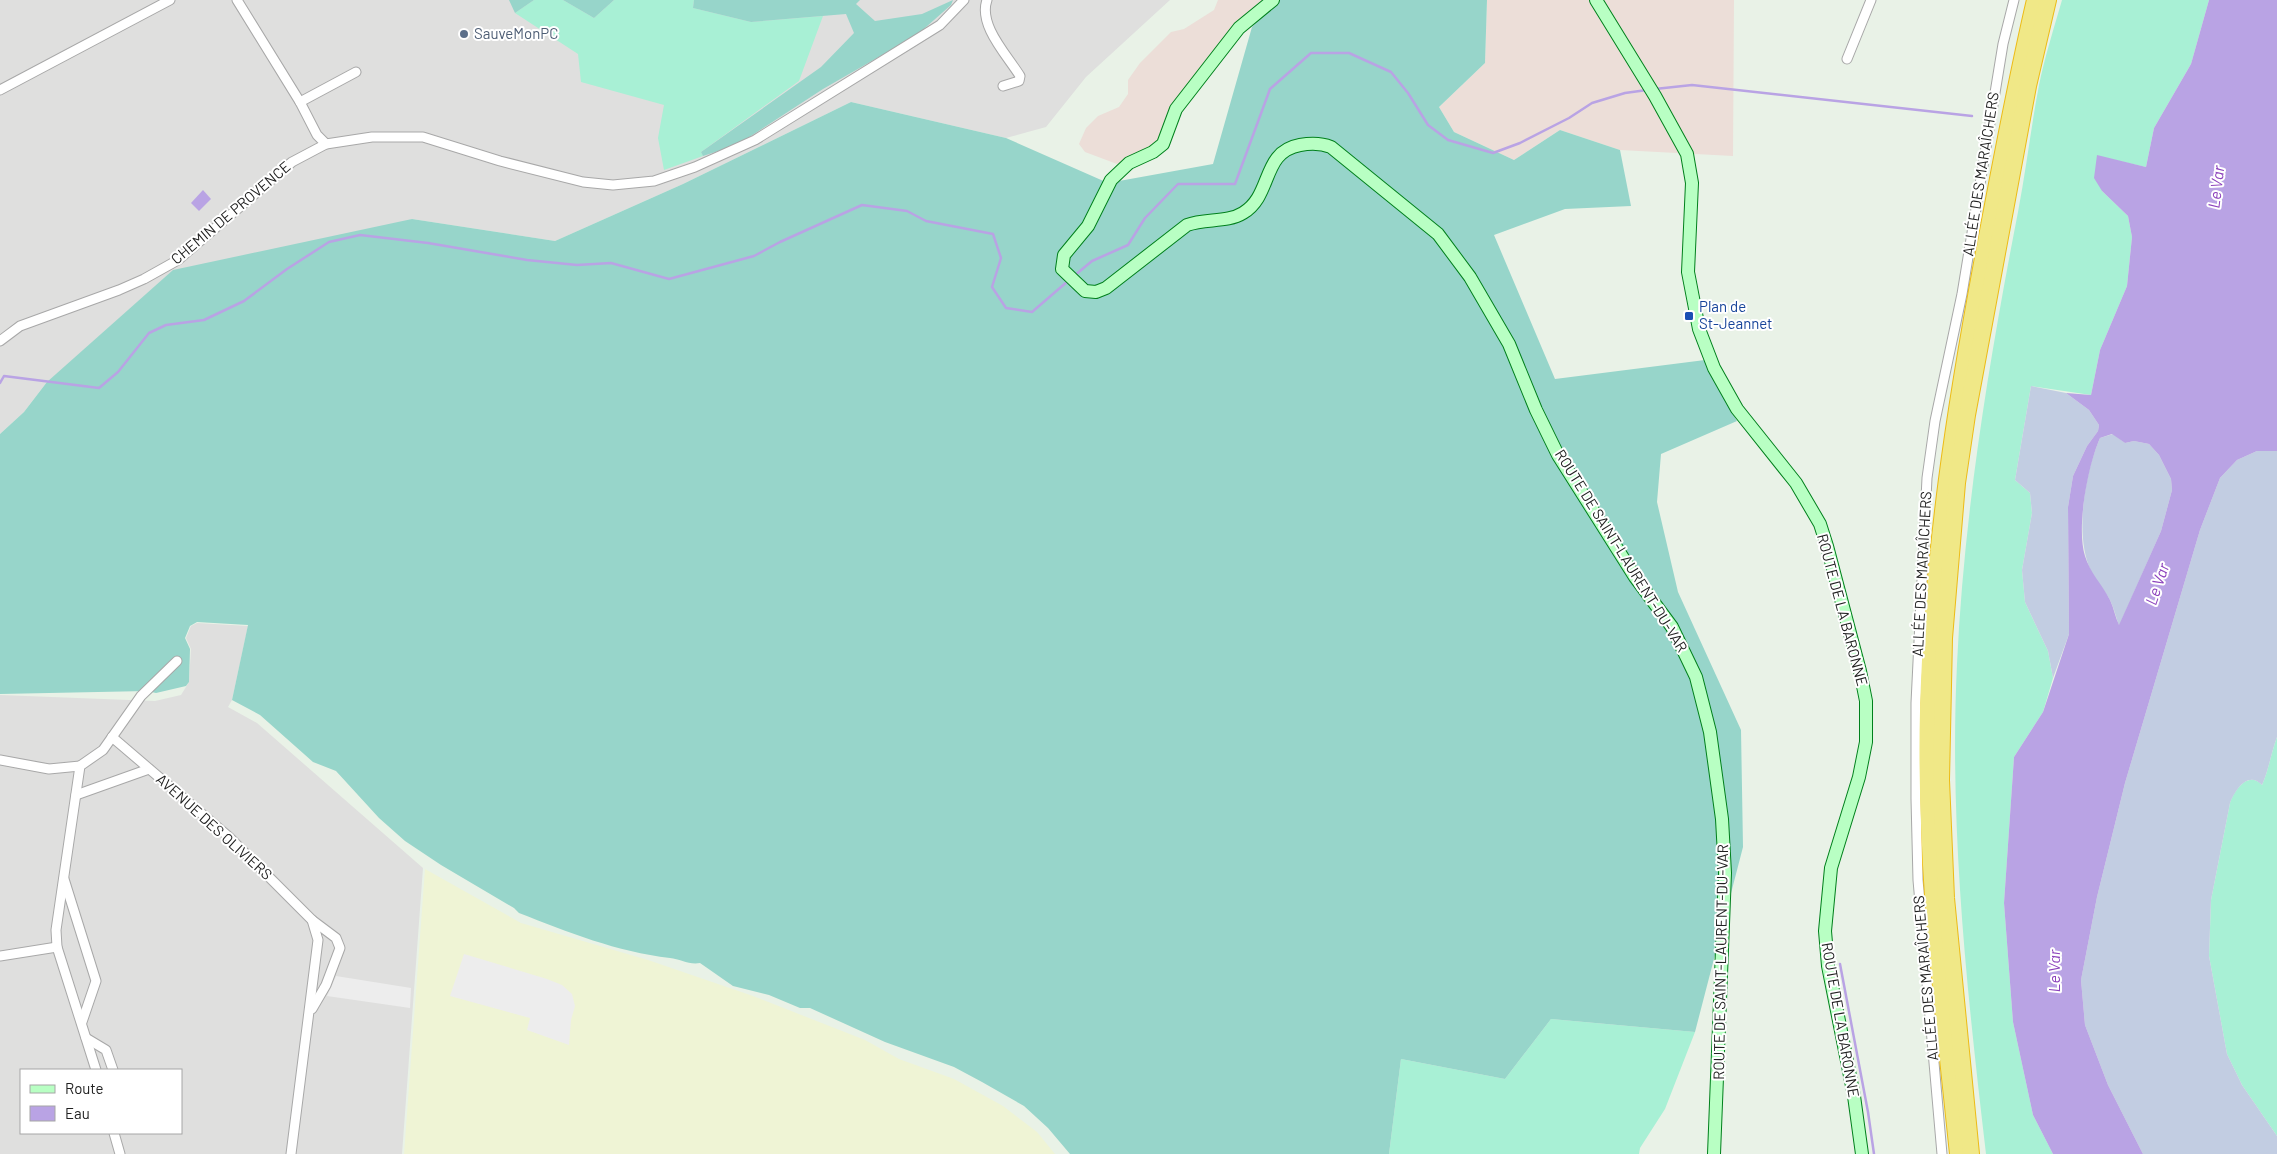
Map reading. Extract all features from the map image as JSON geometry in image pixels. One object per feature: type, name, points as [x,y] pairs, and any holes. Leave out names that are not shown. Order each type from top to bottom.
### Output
[{"type":"highway","points":[[1958,1154],[1940,984],[1930,841],[1927,752],[1930,637],[1937,551],[1955,412],[2015,85],[2035,0]]},
{"type":"highway","points":[[1971,1154],[1945,889],[1941,780],[1944,638],[1957,483],[1967,415],[2028,86],[2048,0]]},
{"type":"street","points":[[0,90],[170,0]]},
{"type":"street","points":[[237,0],[300,102],[317,135],[326,144]]},
{"type":"street","name":"CHEMIN DE PROVENCE","points":[[0,341],[20,326],[144,280],[178,260],[292,162],[326,144],[372,137],[423,137],[500,161],[583,182],[613,185],[654,180],[695,167],[755,140],[940,25],[964,0]]},
{"type":"street","points":[[987,0],[984,12],[987,24],[1020,76],[1019,81],[1014,84],[1003,86]]},
{"type":"street","name":"ROUTE DE SAINT-LAURENT-DU-VAR","points":[[1273,0],[1239,28],[1176,109],[1163,144],[1153,152],[1129,163],[1111,180],[1088,226],[1064,255],[1061,265],[1064,272],[1085,291],[1096,292],[1114,283],[1187,225],[1203,220],[1231,218],[1244,212],[1251,207],[1261,194],[1276,157],[1290,148],[1310,143],[1331,148],[1438,234],[1455,255],[1479,291],[1509,344],[1536,410],[1558,455],[1635,577],[1677,636],[1689,659],[1703,697],[1722,820],[1726,873],[1714,1154]]},
{"type":"street","name":"ROUTE DE LA BARONNE","points":[[1596,0],[1684,147],[1691,168],[1692,183],[1688,272],[1699,329],[1714,368],[1737,409],[1785,468],[1820,524],[1866,701],[1867,724],[1863,757],[1831,868],[1825,931],[1828,966],[1854,1096],[1862,1154]]},
{"type":"street","points":[[1847,59],[1871,0]]},
{"type":"street","name":"ALLÉE DES MARAÎCHERS","points":[[1942,1154],[1918,880],[1916,799],[1915,712],[1927,478],[1936,421],[1962,294],[2003,44],[2014,0]]},
{"type":"street","points":[[300,102],[356,72]]},
{"type":"street","points":[[0,760],[49,769],[80,766],[103,750],[141,696],[177,661]]},
{"type":"street","name":"AVENUE DES OLIVIERS","points":[[112,737],[229,837],[312,920],[336,938],[340,948],[326,985],[310,1012]]},
{"type":"street","points":[[80,766],[56,930],[57,947],[96,1069]]},
{"type":"street","points":[[76,795],[149,769]]},
{"type":"street","points":[[63,877],[96,981],[82,1022]]},
{"type":"street","name":"AVENUE DES OLIVIERS","points":[[290,1154],[318,940],[312,920]]},
{"type":"street","points":[[0,956],[57,947]]},
{"type":"street","points":[[86,1038],[106,1050],[113,1069]]},
{"type":"street","points":[[114,1134],[120,1154]]},
{"type":"shaded area","points":[[0,0],[1170,0],[1086,77],[1046,127],[1006,138],[851,102],[683,184],[555,241],[412,219],[47,382],[24,412],[0,434]]},
{"type":"shaded area","points":[[509,0],[534,0],[515,13]]},
{"type":"shaded area","points":[[563,0],[614,0],[594,18]]},
{"type":"shaded area","points":[[694,0],[860,0],[856,4],[875,21],[922,14],[953,0],[951,5],[917,35],[823,89],[737,145],[703,156],[701,152],[821,67],[854,33],[846,14],[751,22],[693,8]]},
{"type":"shaded area","points":[[1218,0],[1266,0],[1157,143],[1143,153],[1117,164],[1085,152],[1079,144],[1086,128],[1098,116],[1119,107],[1128,94],[1128,80],[1140,63],[1171,32],[1184,29],[1214,10]]},
{"type":"shaded area","points":[[1276,0],[1487,0],[1485,63],[1439,107],[1454,132],[1514,160],[1560,130],[1620,150],[1631,206],[1565,209],[1494,235],[1555,379],[1705,360],[1737,421],[1661,454],[1657,502],[1678,592],[1741,730],[1743,847],[1695,1032],[1551,1019],[1505,1079],[1401,1059],[1389,1154],[1070,1154],[1048,1128],[1024,1106],[954,1067],[885,1042],[810,1008],[800,1008],[769,995],[733,986],[700,963],[688,963],[612,946],[519,913],[514,908],[441,865],[405,841],[379,818],[336,771],[313,762],[260,715],[232,700],[248,625],[197,622],[190,626],[185,638],[190,649],[189,682],[186,686],[156,693],[147,691],[0,694],[0,434],[24,412],[47,382],[173,270],[412,219],[555,241],[683,184],[851,102],[1006,138],[1108,183],[1213,164],[1252,27]]},
{"type":"shaded area","points":[[1487,0],[1734,0],[1733,156],[1620,150],[1560,130],[1514,160],[1454,132],[1439,107],[1485,63]]},
{"type":"shaded area","points":[[2031,386],[2066,393],[2089,410],[2099,425],[2098,431],[2087,446],[2073,476],[2068,507],[2069,634],[2053,678],[2048,651],[2025,602],[2022,570],[2032,513],[2030,493],[2015,480]]},
{"type":"shaded area","points":[[2113,434],[2125,443],[2134,441],[2149,444],[2159,455],[2171,479],[2172,490],[2161,531],[2119,626],[2110,600],[2093,575],[2086,557],[2082,523],[2086,486],[2095,452],[2100,438]]},
{"type":"shaded area","points":[[2257,451],[2277,451],[2277,737],[2262,785],[2257,781],[2247,781],[2235,793],[2230,803],[2211,900],[2209,956],[2227,1054],[2242,1085],[2277,1136],[2277,1154],[2143,1154],[2108,1085],[2085,1025],[2081,980],[2097,897],[2125,783],[2200,530],[2220,478],[2237,460]]},
{"type":"shaded area","points":[[197,623],[248,626],[232,700],[228,707],[257,723],[423,868],[402,1154],[0,1154],[0,695],[155,701],[181,695],[189,682],[191,649],[186,638],[191,626]]},
{"type":"shaded area","points":[[425,869],[521,923],[648,960],[753,996],[865,1040],[899,1059],[954,1079],[1003,1106],[1037,1132],[1055,1154],[404,1154]]},
{"type":"shaded area","points":[[464,954],[562,985],[572,994],[575,1006],[571,1020],[569,1045],[527,1030],[530,1018],[450,996]]},
{"type":"shaded area","points":[[336,976],[411,988],[410,1008],[327,996]]},
{"type":"green space","points":[[534,0],[563,0],[594,18],[614,0],[694,0],[693,8],[751,22],[823,16],[799,81],[701,152],[703,156],[664,170],[658,138],[664,105],[581,82],[578,54],[515,13]]},
{"type":"green space","points":[[2062,0],[2209,0],[2191,64],[2154,128],[2146,167],[2097,156],[2102,191],[2128,216],[2132,237],[2127,286],[2100,350],[2091,395],[2031,386],[2015,480],[2030,493],[2032,513],[2022,570],[2025,602],[2048,651],[2053,678],[2043,712],[2014,757],[2004,903],[2013,1022],[2033,1115],[2053,1154],[1986,1154],[1966,971],[1955,787],[1955,725],[1960,607],[1979,437],[1997,324],[2039,85]]},
{"type":"green space","points":[[2277,737],[2277,1136],[2242,1085],[2227,1054],[2209,956],[2211,900],[2230,803],[2238,788],[2247,781],[2257,781],[2262,785]]},
{"type":"green space","points":[[1551,1019],[1695,1032],[1665,1109],[1640,1148],[1639,1154],[1389,1154],[1401,1059],[1505,1079]]},
{"type":"water","name":"Le Var","points":[[2209,0],[2277,0],[2277,451],[2257,451],[2237,460],[2220,478],[2200,530],[2125,783],[2097,897],[2081,980],[2085,1025],[2108,1085],[2143,1154],[2053,1154],[2033,1115],[2013,1022],[2004,903],[2014,757],[2043,712],[2069,634],[2068,507],[2073,476],[2087,446],[2098,431],[2099,425],[2089,410],[2066,393],[2091,395],[2100,350],[2127,286],[2132,237],[2128,216],[2102,191],[2094,178],[2097,155],[2146,167],[2154,128],[2191,64]],"holes":[[[2112,434],[2125,443],[2134,441],[2149,444],[2159,455],[2171,479],[2172,490],[2161,531],[2119,625],[2110,600],[2087,562],[2082,530],[2091,464],[2100,438]]]},
{"type":"water","points":[[203,190],[211,199],[199,211],[191,203]]},
{"type":"waterway","points":[[1074,276],[1092,261],[1128,245],[1145,218],[1178,184],[1235,184],[1270,89],[1311,53],[1349,53],[1391,72],[1408,93],[1428,125],[1448,140],[1493,153],[1520,143],[1569,118],[1592,103],[1625,93],[1647,90]]},
{"type":"waterway","points":[[1655,89],[1692,85],[1972,116]]},
{"type":"waterway","points":[[0,383],[4,376],[99,388],[118,372],[149,333],[166,325],[204,320],[244,301],[287,269],[329,242],[360,235],[428,243],[527,260],[577,265],[611,263],[669,279],[754,256],[780,242],[862,205],[907,211],[926,221],[993,234],[1001,258],[992,287],[1006,308],[1032,312],[1068,281]]},
{"type":"waterway","points":[[1840,964],[1874,1154]]},
{"type":"place","name":"SauveMonPC","points":[[464,34]]},
{"type":"place","name":"Plan de St-Jeannet","points":[[1689,316]]}]
